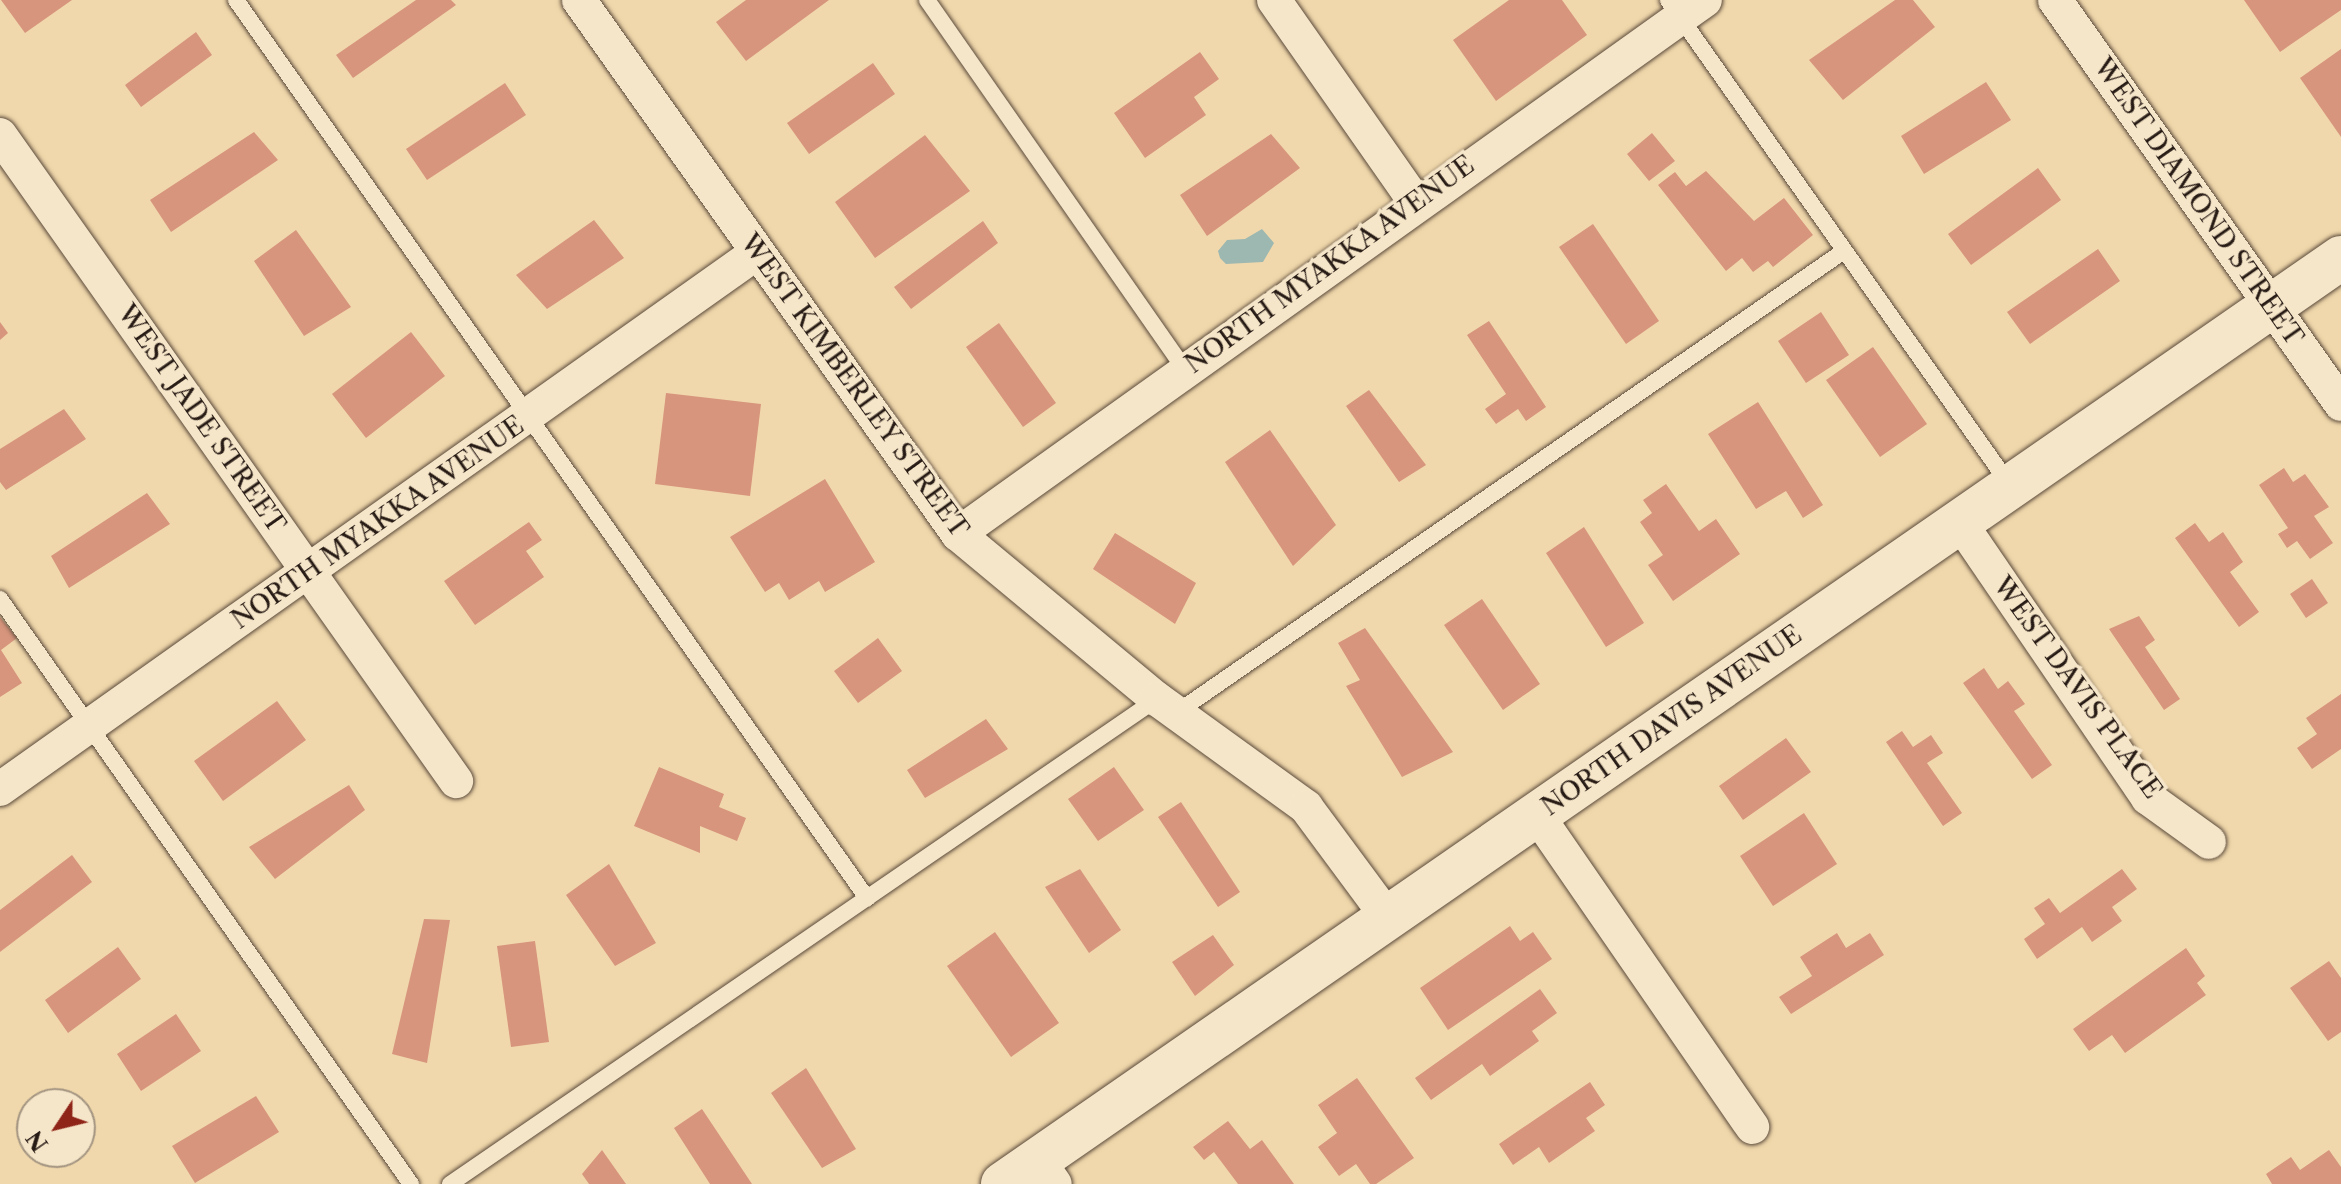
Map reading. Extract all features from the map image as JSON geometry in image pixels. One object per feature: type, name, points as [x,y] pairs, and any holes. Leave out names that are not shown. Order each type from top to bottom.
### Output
[{"type":"street","name":"WEST KIMBERLEY STREET","points":[[579,0],[755,254],[958,534],[1167,706],[1306,807],[1389,919]]},
{"type":"street","points":[[1274,0],[1416,203]]},
{"type":"street","name":"WEST DIAMOND STREET","points":[[2055,0],[2341,404]]},
{"type":"street","name":"NORTH MYAKKA AVENUE","points":[[958,534],[1685,6]]},
{"type":"street","name":"WEST JADE STREET","points":[[0,135],[456,781]]},
{"type":"street","name":"NORTH MYAKKA AVENUE","points":[[0,789],[310,573],[755,254]]},
{"type":"street","name":"NORTH DAVIS AVENUE","points":[[1032,1176],[1537,815],[2009,484],[2341,258]]},
{"type":"street","name":"WEST DAVIS PLACE","points":[[1959,521],[2148,798],[2209,842]]},
{"type":"street","points":[[1537,815],[1752,1127]]},
{"type":"lane","points":[[236,0],[867,898]]},
{"type":"lane","points":[[927,0],[1185,370]]},
{"type":"lane","points":[[1685,6],[1844,251],[2009,484]]},
{"type":"lane","points":[[450,1184],[867,898],[1167,706],[1844,251]]},
{"type":"lane","points":[[0,599],[411,1184]]},
{"type":"water","points":[[1262,229],[1274,243],[1263,262],[1226,264],[1220,258],[1218,251],[1227,240],[1245,239]]},
{"type":"building","points":[[1,0],[72,0],[25,33]]},
{"type":"building","points":[[416,0],[451,0],[456,5],[353,78],[336,55]]},
{"type":"building","points":[[746,0],[829,0],[746,61],[716,22]]},
{"type":"building","points":[[1509,0],[1562,0],[1587,35],[1496,101],[1453,40]]},
{"type":"building","points":[[1895,0],[1913,0],[1935,27],[1843,100],[1809,60]]},
{"type":"building","points":[[2244,0],[2341,0],[2341,10],[2280,52]]},
{"type":"building","points":[[196,32],[212,55],[141,107],[125,85]]},
{"type":"building","points":[[2341,49],[2341,137],[2300,78]]},
{"type":"building","points":[[1200,52],[1219,79],[1194,97],[1206,115],[1145,158],[1114,113]]},
{"type":"building","points":[[873,63],[895,94],[809,154],[787,123]]},
{"type":"building","points":[[1986,82],[2011,120],[1924,174],[1901,136]]},
{"type":"building","points":[[505,83],[526,115],[427,180],[406,149]]},
{"type":"building","points":[[254,132],[278,160],[171,232],[150,200]]},
{"type":"building","points":[[1652,133],[1675,161],[1649,181],[1627,154]]},
{"type":"building","points":[[1271,134],[1300,168],[1207,236],[1180,195]]},
{"type":"building","points":[[925,135],[970,191],[875,258],[835,202]]},
{"type":"building","points":[[2038,168],[2061,200],[1971,265],[1948,234]]},
{"type":"building","points":[[1706,171],[1754,221],[1784,198],[1813,235],[1773,267],[1768,261],[1753,272],[1742,258],[1726,271],[1658,185],[1675,172],[1686,186]]},
{"type":"building","points":[[594,220],[624,258],[547,309],[516,275]]},
{"type":"building","points":[[983,221],[998,243],[911,309],[894,287]]},
{"type":"building","points":[[1593,224],[1659,321],[1626,344],[1559,247]]},
{"type":"building","points":[[296,230],[351,307],[304,336],[254,261]]},
{"type":"building","points":[[2098,249],[2120,281],[2030,344],[2007,312]]},
{"type":"building","points":[[1821,312],[1849,355],[1806,383],[1778,341]]},
{"type":"building","points":[[1489,321],[1546,407],[1526,421],[1518,409],[1496,424],[1485,409],[1506,394],[1467,335]]},
{"type":"building","points":[[0,322],[8,333],[0,340]]},
{"type":"building","points":[[999,323],[1056,403],[1023,427],[966,347]]},
{"type":"building","points":[[411,332],[445,376],[366,438],[332,394]]},
{"type":"building","points":[[1873,347],[1927,424],[1880,457],[1826,380]]},
{"type":"building","points":[[1369,390],[1426,465],[1399,482],[1346,406]]},
{"type":"building","points":[[666,393],[761,404],[750,496],[655,484]]},
{"type":"building","points":[[1758,402],[1823,505],[1803,518],[1786,491],[1756,509],[1708,434]]},
{"type":"building","points":[[64,409],[86,439],[6,490],[0,482],[0,449]]},
{"type":"building","points":[[1270,430],[1336,525],[1293,566],[1225,462]]},
{"type":"building","points":[[2284,468],[2293,482],[2305,474],[2329,507],[2314,516],[2333,543],[2310,559],[2297,541],[2287,548],[2278,534],[2288,528],[2259,485]]},
{"type":"building","points":[[825,479],[875,562],[825,592],[819,581],[789,600],[779,583],[765,592],[730,537]]},
{"type":"building","points":[[1666,484],[1699,531],[1716,519],[1740,554],[1673,601],[1648,565],[1663,555],[1640,522],[1652,513],[1643,500]]},
{"type":"building","points":[[147,493],[170,524],[69,588],[51,556]]},
{"type":"building","points":[[529,522],[542,540],[526,551],[544,577],[475,625],[444,581]]},
{"type":"building","points":[[2195,523],[2209,542],[2223,532],[2243,562],[2230,572],[2259,612],[2239,627],[2175,538]]},
{"type":"building","points":[[1584,527],[1644,623],[1606,647],[1546,553]]},
{"type":"building","points":[[1115,533],[1196,583],[1175,624],[1093,569]]},
{"type":"building","points":[[2312,579],[2328,603],[2306,618],[2290,594]]},
{"type":"building","points":[[1482,599],[1540,684],[1503,710],[1444,625]]},
{"type":"building","points":[[2139,616],[2155,640],[2145,647],[2180,699],[2164,710],[2109,629]]},
{"type":"building","points":[[0,617],[17,638],[1,650],[22,683],[0,697]]},
{"type":"building","points":[[1365,628],[1453,752],[1402,777],[1346,686],[1360,680],[1338,643]]},
{"type":"building","points":[[878,638],[902,671],[858,703],[834,671]]},
{"type":"building","points":[[1984,668],[1998,689],[2008,681],[2025,704],[2014,711],[2052,765],[2032,779],[1963,683]]},
{"type":"building","points":[[2341,694],[2341,749],[2312,769],[2297,748],[2317,734],[2306,718]]},
{"type":"building","points":[[277,701],[306,740],[223,801],[194,761]]},
{"type":"building","points":[[986,719],[1008,749],[925,798],[907,770]]},
{"type":"building","points":[[1902,731],[1913,747],[1931,735],[1943,753],[1927,763],[1962,813],[1943,826],[1886,742]]},
{"type":"building","points":[[1786,738],[1811,772],[1743,820],[1719,786]]},
{"type":"building","points":[[659,767],[724,794],[719,807],[746,818],[737,841],[700,826],[700,853],[634,826]]},
{"type":"building","points":[[1114,767],[1144,810],[1098,841],[1068,799]]},
{"type":"building","points":[[349,785],[365,810],[275,879],[249,847]]},
{"type":"building","points":[[1181,802],[1240,892],[1218,907],[1158,817]]},
{"type":"building","points":[[1804,813],[1837,864],[1773,906],[1740,856]]},
{"type":"building","points":[[72,855],[92,882],[0,952],[0,910]]},
{"type":"building","points":[[609,864],[656,943],[615,966],[566,895]]},
{"type":"building","points":[[1080,869],[1121,930],[1089,953],[1045,887]]},
{"type":"building","points":[[2122,869],[2137,889],[2112,907],[2122,921],[2092,942],[2082,927],[2037,959],[2024,939],[2045,924],[2034,908],[2049,898],[2060,913]]},
{"type":"building","points":[[424,919],[450,920],[427,1063],[392,1054]]},
{"type":"building","points":[[1510,926],[1520,941],[1533,932],[1552,959],[1448,1030],[1420,988]]},
{"type":"building","points":[[995,932],[1059,1023],[1011,1057],[947,966]]},
{"type":"building","points":[[1837,933],[1846,948],[1870,933],[1884,955],[1791,1014],[1779,997],[1812,976],[1800,957]]},
{"type":"building","points":[[1213,935],[1234,965],[1195,996],[1172,962]]},
{"type":"building","points":[[535,941],[549,1042],[511,1047],[497,946]]},
{"type":"building","points":[[118,947],[141,979],[68,1033],[45,1000]]},
{"type":"building","points":[[2186,948],[2205,976],[2197,983],[2206,995],[2125,1053],[2112,1035],[2089,1051],[2073,1029]]},
{"type":"building","points":[[2329,961],[2341,978],[2341,1032],[2328,1041],[2290,988]]},
{"type":"building","points":[[1540,989],[1557,1013],[1532,1031],[1539,1041],[1490,1076],[1482,1064],[1431,1100],[1415,1078]]},
{"type":"building","points":[[176,1014],[201,1051],[141,1091],[117,1054]]},
{"type":"building","points":[[806,1068],[856,1149],[822,1168],[771,1093]]},
{"type":"building","points":[[1357,1078],[1414,1158],[1376,1184],[1370,1184],[1356,1164],[1339,1176],[1318,1147],[1337,1133],[1318,1105]]},
{"type":"building","points":[[1590,1082],[1605,1105],[1586,1118],[1595,1131],[1549,1163],[1539,1147],[1513,1165],[1499,1144]]},
{"type":"building","points":[[256,1096],[279,1132],[195,1183],[172,1146]]},
{"type":"building","points":[[702,1109],[752,1184],[710,1184],[674,1128]]},
{"type":"building","points":[[1228,1121],[1250,1149],[1262,1140],[1294,1184],[1238,1184],[1214,1152],[1204,1160],[1193,1147]]},
{"type":"building","points":[[602,1150],[626,1184],[589,1184],[582,1174]]},
{"type":"building","points":[[2329,1150],[2341,1167],[2341,1184],[2272,1184],[2266,1174],[2291,1157],[2300,1170]]}]
